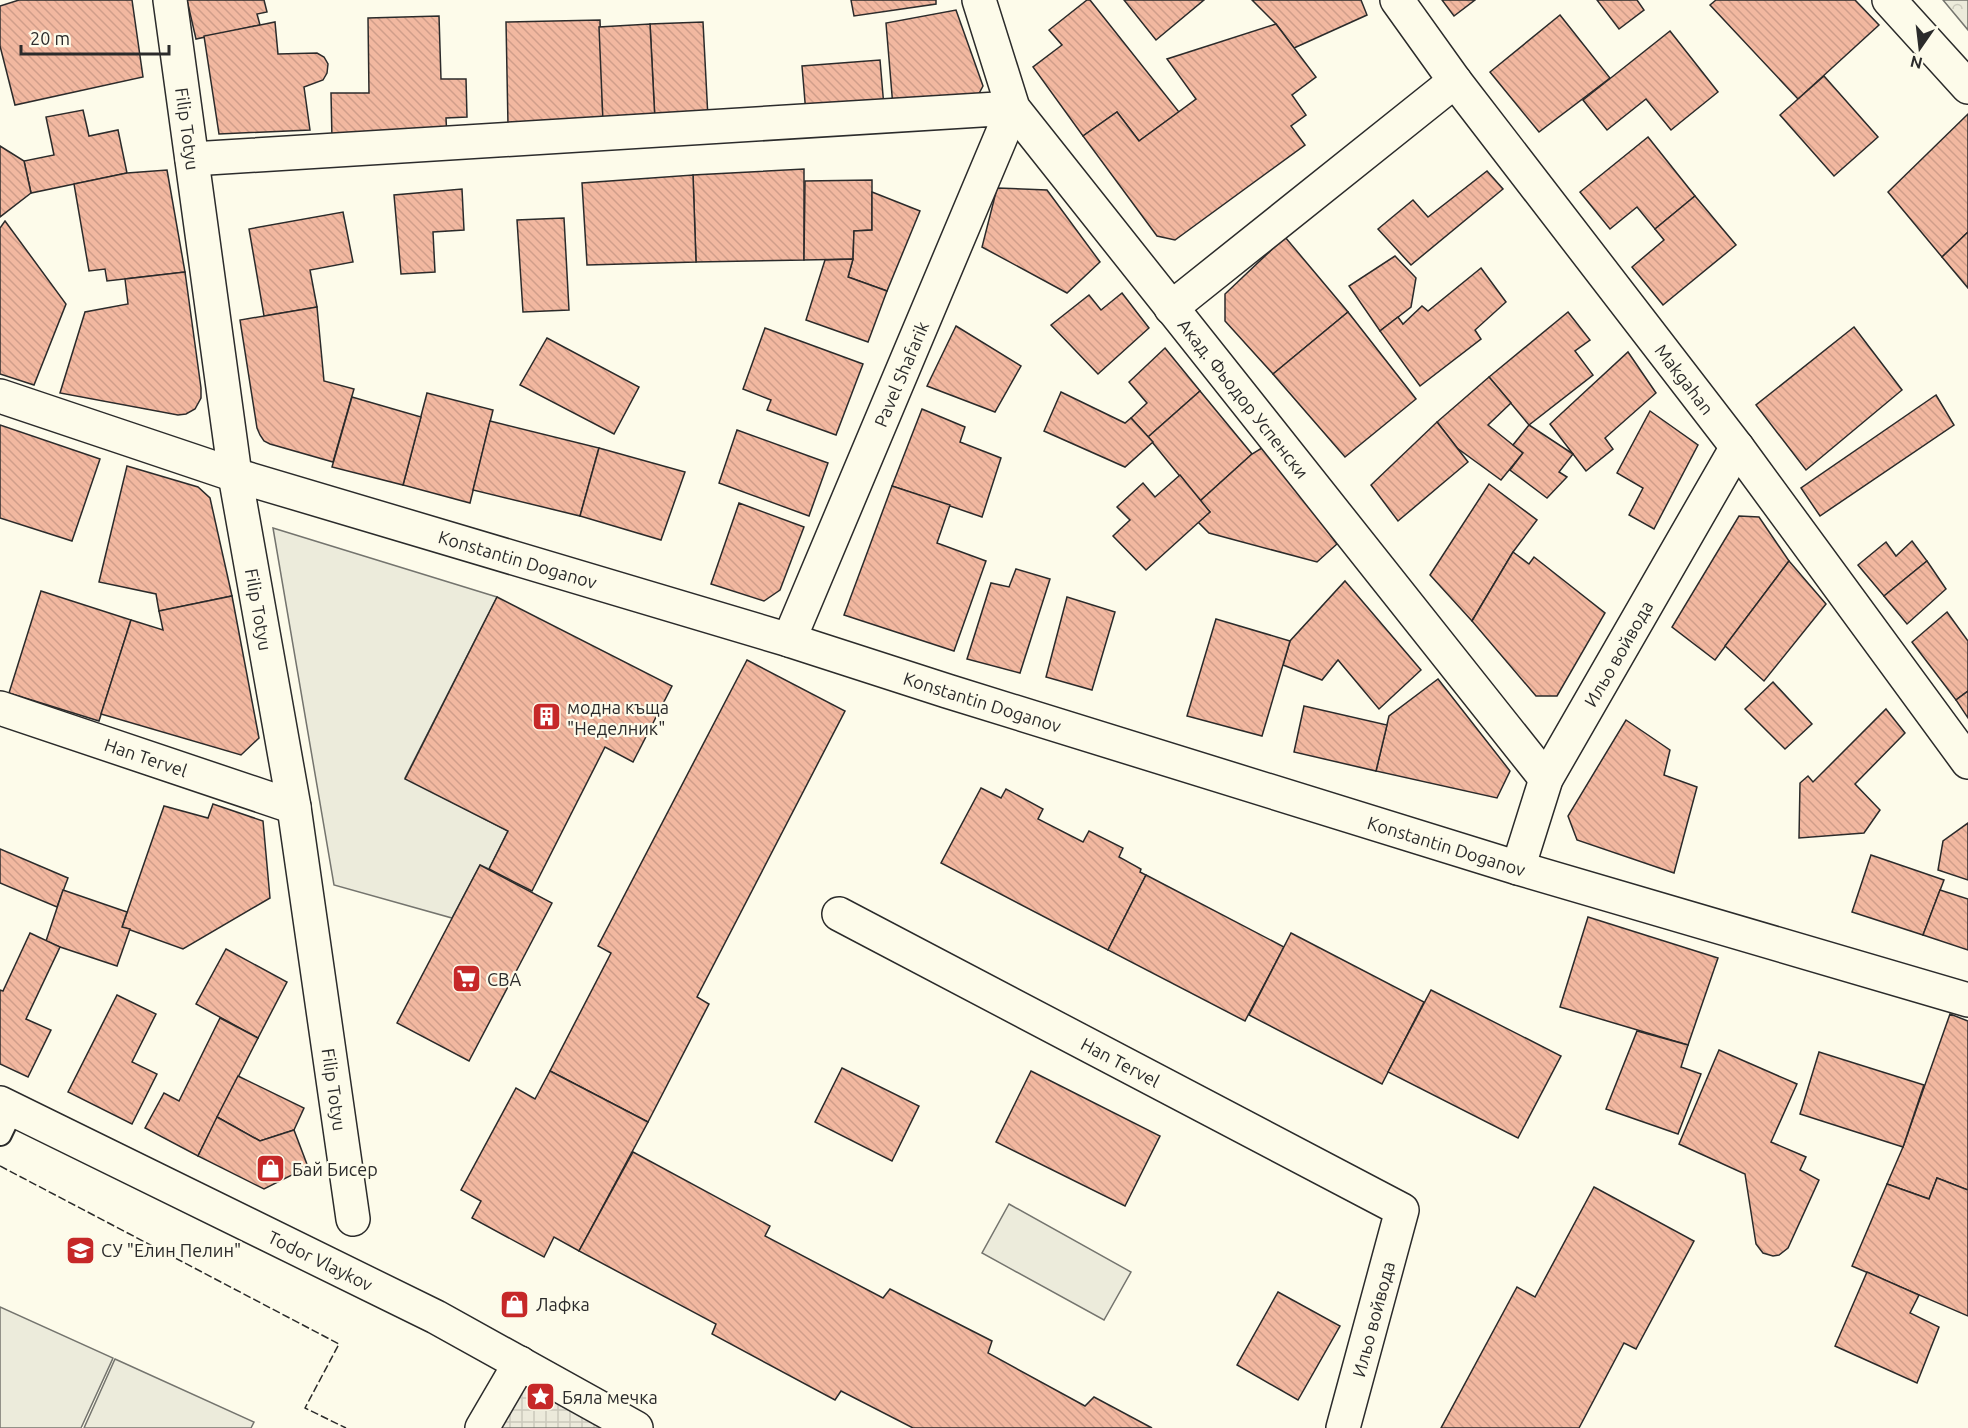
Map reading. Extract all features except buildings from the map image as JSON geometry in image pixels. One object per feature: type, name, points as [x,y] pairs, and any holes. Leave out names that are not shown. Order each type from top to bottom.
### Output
[{"type":"street","name":"Filip Totyu","points":[[170,0],[235,474],[294,807],[352,1219]]},
{"type":"street","name":"Акад. Фьодор Успенски","points":[[979,0],[1013,108],[1546,778]]},
{"type":"street","name":"Makgahan","points":[[1397,0],[1455,81],[1737,447],[1968,762]]},
{"type":"street","points":[[1889,0],[1968,87]]},
{"type":"street","points":[[1171,308],[1455,81]]},
{"type":"street","points":[[192,159],[1013,108]]},
{"type":"street","name":"Pavel Shafarik","points":[[789,640],[1013,108]]},
{"type":"street","name":"Konstantin Doganov","points":[[0,396],[235,474],[789,640],[1518,868],[1968,1000]]},
{"type":"street","name":"Ильо войвода","points":[[1518,868],[1546,778],[1737,447]]},
{"type":"street","name":"Han Tervel","points":[[0,708],[294,807]]},
{"type":"street","name":"Han Tervel","points":[[839,914],[1402,1210]]},
{"type":"street","name":"Todor Vlaykov","points":[[4,1115],[363,1281],[520,1363],[636,1428]]},
{"type":"street","name":"Ильо войвода","points":[[1343,1428],[1402,1210]]},
{"type":"street","points":[[483,1428],[520,1363]]},
{"type":"green space","points":[[1943,0],[1968,0],[1968,30]]},
{"type":"green space","points":[[273,528],[497,597],[405,778],[508,831],[489,869],[480,865],[452,918],[334,885]]},
{"type":"green space","points":[[1009,1204],[1131,1272],[1104,1320],[982,1253]]},
{"type":"green space","points":[[0,1307],[113,1358],[81,1428],[0,1428]]},
{"type":"green space","points":[[115,1359],[254,1422],[251,1428],[84,1428]]},
{"type":"shaded area","name":"Бяла мечка","points":[[520,1363],[636,1428],[482,1428]]},
{"type":"fence","points":[[0,1166],[339,1344],[305,1408],[346,1428]]},
{"type":"place","name":"модна къща \"Неделник\"","points":[[546,717]]},
{"type":"place","name":"CBA","points":[[466,979]]},
{"type":"place","name":"Бай Бисер","points":[[271,1169]]},
{"type":"place","name":"СУ \"Елин Пелин\"","points":[[80,1250]]},
{"type":"place","name":"Лафка","points":[[515,1304]]},
{"type":"place","name":"Бяла мечка","points":[[541,1397]]}]
